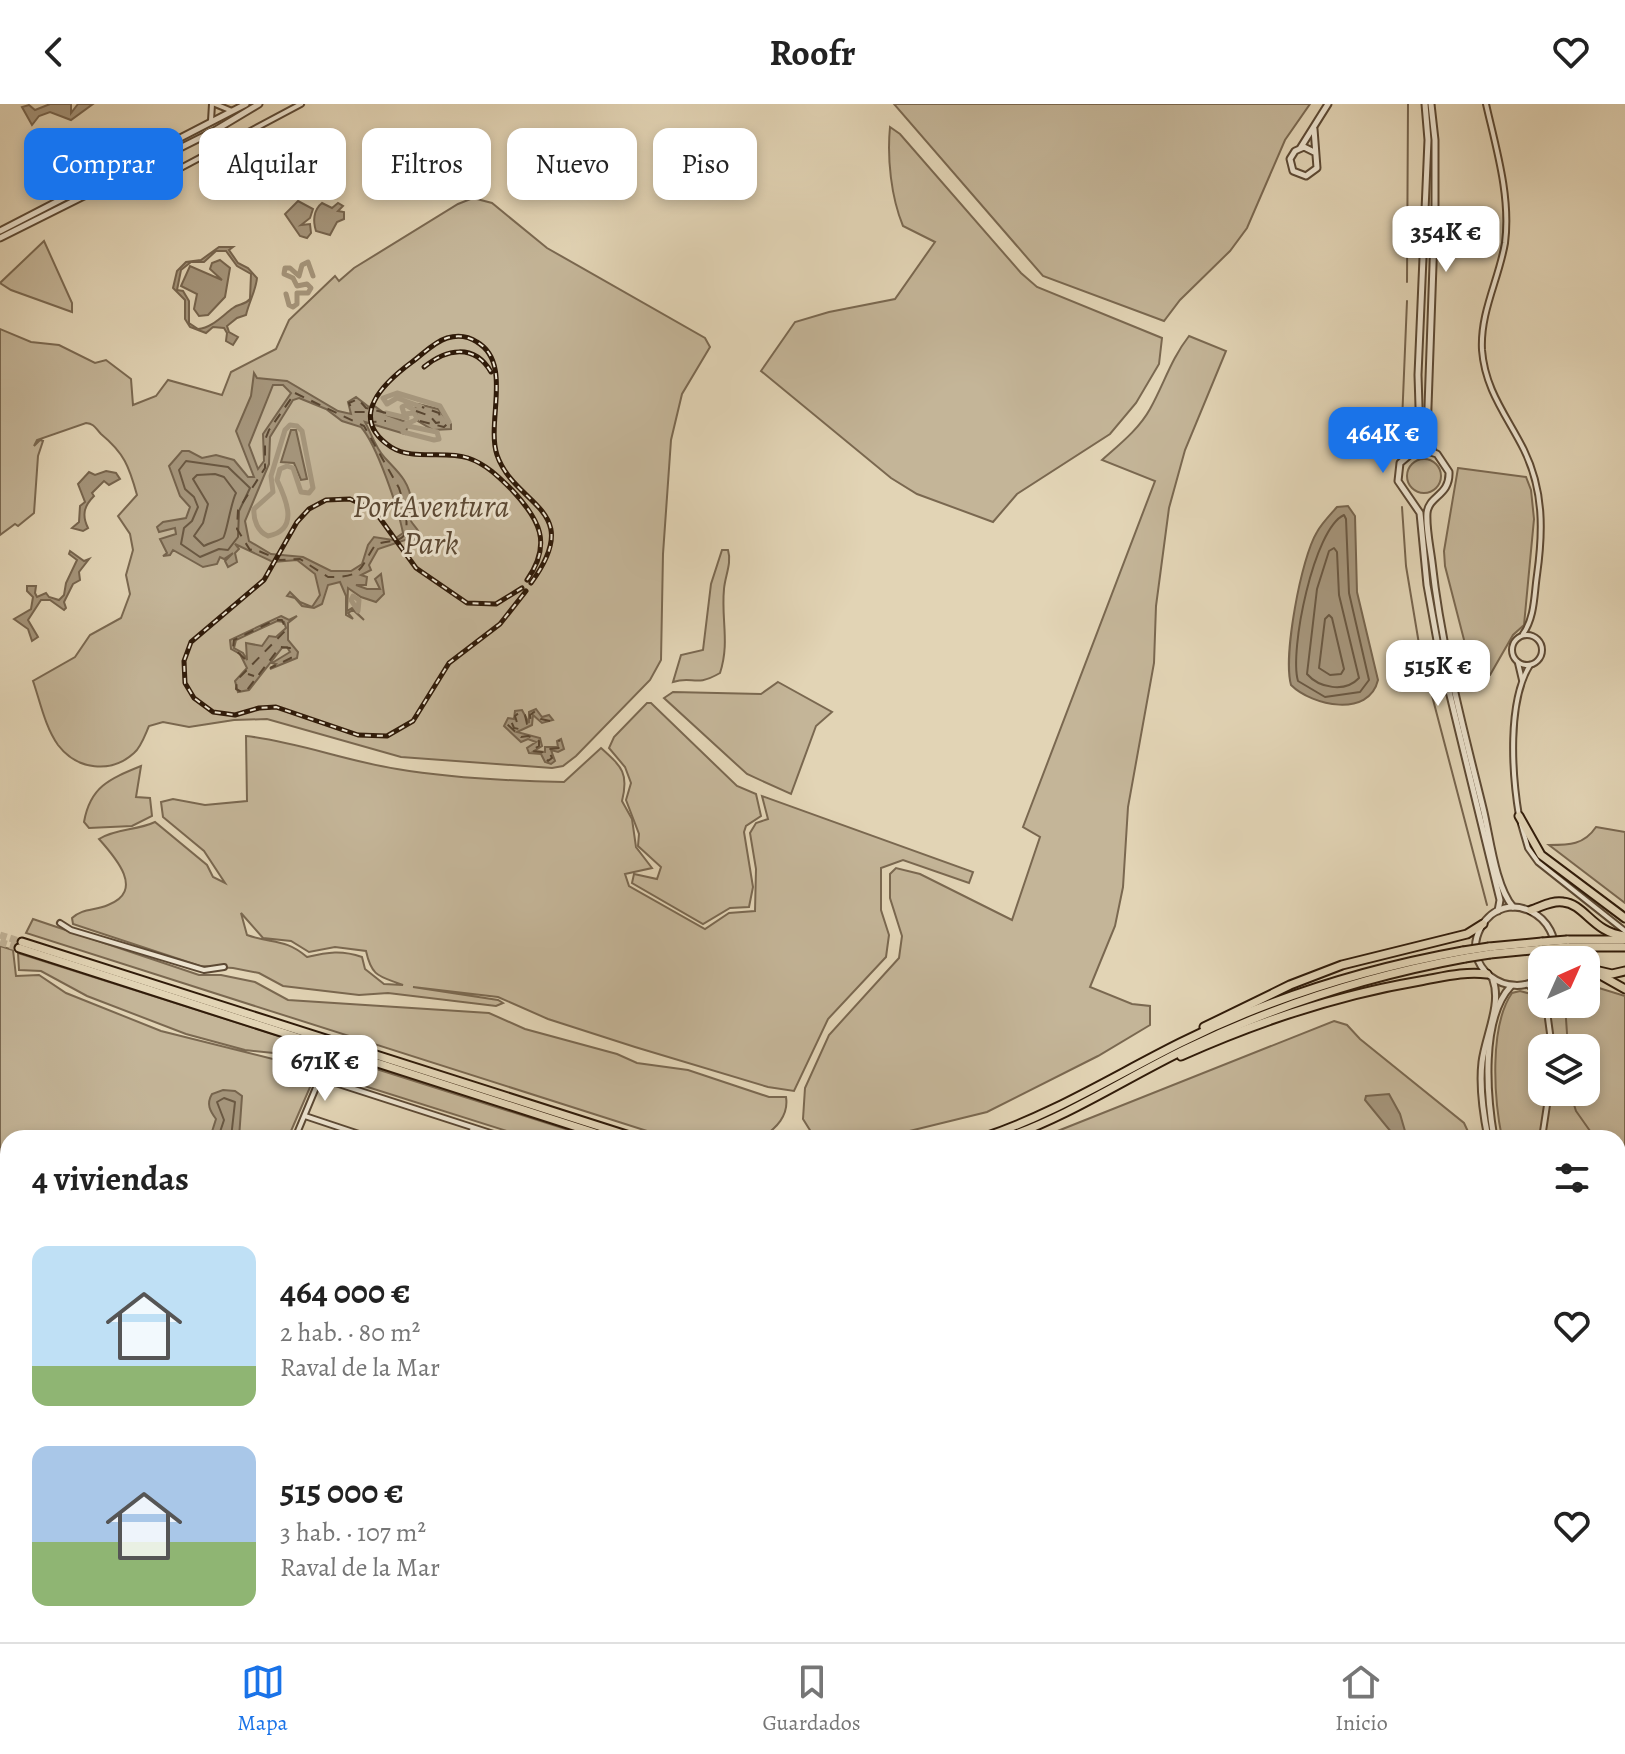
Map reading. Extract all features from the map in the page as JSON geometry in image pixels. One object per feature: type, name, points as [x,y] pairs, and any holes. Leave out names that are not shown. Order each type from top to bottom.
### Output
[{"type":"highway","points":[[1519,816],[1541,855],[1625,918]]},
{"type":"highway","points":[[1531,910],[1567,902],[1602,930],[1625,936]]},
{"type":"highway","points":[[1115,1078],[1178,1040],[1290,985],[1342,965],[1467,934],[1483,924]]},
{"type":"highway","points":[[1002,1130],[1061,1106],[1180,1043],[1293,994],[1387,966],[1625,936]]},
{"type":"highway","points":[[1567,944],[1625,947]]},
{"type":"highway","points":[[587,1130],[20,945],[610,1130]]},
{"type":"highway","points":[[1024,1130],[1064,1113],[1184,1050],[1296,1000],[1464,954]]},
{"type":"highway","points":[[1600,972],[1606,974],[1625,971]]},
{"type":"highway","points":[[1124,1082],[1239,1031],[1310,1007],[1388,987],[1467,972],[1490,977]]},
{"type":"highway","points":[[1600,974],[1625,989]]},
{"type":"street","points":[[208,126],[214,104],[234,111]]},
{"type":"street","points":[[0,238],[246,104]]},
{"type":"street","points":[[0,231],[214,131],[259,104]]},
{"type":"street","points":[[183,167],[301,104]]},
{"type":"street","points":[[1314,129],[1317,168],[1310,174],[1301,175],[1292,169],[1291,155],[1301,147],[1328,104]]},
{"type":"street","points":[[1428,104],[1418,375],[1420,438],[1413,452],[1400,463],[1398,475],[1403,492],[1412,499],[1420,513],[1427,585],[1438,646],[1498,892],[1498,911]]},
{"type":"street","points":[[1428,104],[1435,140],[1435,208],[1427,435],[1434,452],[1446,463],[1449,477],[1443,493],[1433,500],[1427,514],[1442,634],[1500,878],[1513,907]]},
{"type":"street","points":[[1486,104],[1504,193],[1506,224],[1503,255],[1484,317],[1482,348],[1492,394],[1530,463],[1541,506],[1542,536],[1532,616],[1534,636]]},
{"type":"street","points":[[1301,147],[1314,152]]},
{"type":"street","points":[[1413,452],[1434,452]]},
{"type":"street","points":[[1412,499],[1433,500]]},
{"type":"street","points":[[1522,683],[1518,663],[1511,653],[1512,645],[1523,634],[1532,616]]},
{"type":"street","points":[[1523,634],[1534,636],[1540,642],[1542,651],[1538,660],[1530,665],[1522,683],[1514,736],[1514,775],[1519,816],[1528,848],[1538,862],[1625,936]]},
{"type":"street","points":[[1518,663],[1530,665]]},
{"type":"street","points":[[1487,1130],[1482,1103],[1482,1063],[1497,995],[1476,950],[1483,924],[1498,911],[1513,907],[1531,910],[1544,919],[1552,932],[1555,946]]},
{"type":"street","points":[[60,923],[71,930],[204,970],[224,967]]},
{"type":"street","points":[[1490,977],[1511,986],[1528,985]]},
{"type":"street","points":[[1493,1130],[1488,1085],[1490,1044],[1500,1003],[1511,986]]},
{"type":"street","points":[[298,1130],[320,1078],[480,1130]]},
{"type":"street","points":[[1543,1130],[1547,1106]]},
{"type":"street","points":[[304,1116],[347,1130]]},
{"type":"green space","points":[[894,104],[1310,104],[1285,140],[1247,228],[1230,251],[1180,300],[1164,321],[1043,276]]},
{"type":"green space","points":[[890,127],[900,134],[1021,273],[1037,287],[1162,338],[1159,364],[1136,403],[1110,434],[1017,494],[993,522],[917,494],[891,478],[761,371],[795,322],[895,299],[935,242],[903,226],[891,177]]},
{"type":"green space","name":"PortAventura Park","points":[[468,200],[492,203],[547,248],[705,338],[710,347],[682,394],[671,440],[663,554],[661,660],[650,680],[576,756],[563,766],[552,768],[401,757],[267,719],[189,727],[163,722],[149,726],[141,744],[125,760],[94,766],[75,760],[58,745],[50,730],[33,681],[75,657],[90,635],[121,618],[130,594],[126,575],[133,550],[130,534],[118,516],[137,495],[120,454],[95,427],[86,423],[37,440],[34,446],[43,441],[38,456],[34,513],[0,535],[0,329],[31,342],[59,345],[95,363],[106,360],[131,379],[133,405],[156,396],[168,380],[222,395],[231,372],[276,349],[289,320],[335,276],[339,281],[354,268]]},
{"type":"green space","points":[[44,241],[72,303],[72,312],[0,283]]},
{"type":"green space","points":[[1189,336],[1226,351],[1185,450],[1169,508],[1156,606],[1154,663],[1128,807],[1123,887],[1115,926],[1090,987],[1132,1004],[1150,1006],[1150,1025],[1098,1056],[987,1112],[914,1130],[810,1130],[803,1119],[805,1088],[829,1035],[899,958],[902,936],[890,898],[890,874],[896,868],[920,874],[1012,920],[1040,837],[1023,827],[1155,481],[1102,460],[1146,416]]},
{"type":"green space","points":[[1424,459],[1436,464],[1441,476],[1436,488],[1424,493],[1412,488],[1407,476],[1412,464]]},
{"type":"green space","points":[[1458,468],[1526,477],[1531,490],[1534,519],[1524,625],[1513,635],[1490,675],[1479,676],[1471,667],[1445,566],[1444,551]]},
{"type":"green space","points":[[722,550],[728,550],[729,560],[723,600],[725,641],[720,673],[705,680],[673,682],[681,655],[703,650],[711,584]]},
{"type":"green space","points":[[778,682],[832,712],[816,726],[791,794],[747,774],[664,698],[673,692],[761,694]]},
{"type":"green space","points":[[647,703],[651,703],[737,786],[756,794],[761,816],[746,826],[744,832],[753,887],[749,907],[730,908],[703,924],[632,883],[634,874],[657,879],[661,867],[638,846],[639,834],[626,800],[631,783],[625,767],[609,748],[614,737]]},
{"type":"green space","points":[[246,736],[397,769],[459,777],[543,782],[564,782],[601,748],[622,771],[625,784],[622,801],[632,819],[636,847],[652,868],[625,874],[629,886],[705,929],[729,913],[755,911],[756,869],[750,833],[756,823],[768,819],[762,796],[973,872],[969,883],[903,860],[881,868],[881,910],[889,935],[886,957],[828,1019],[794,1091],[768,1087],[635,1047],[548,1019],[498,997],[413,987],[503,1003],[496,1006],[388,993],[359,995],[283,986],[259,973],[200,966],[73,924],[72,918],[76,915],[108,905],[125,891],[124,874],[99,839],[155,822],[207,865],[213,877],[225,883],[204,851],[163,817],[161,802],[173,799],[205,805],[247,801]],"holes":[[[241,913],[263,938],[291,941],[309,952],[335,947],[366,951],[374,971],[403,985],[384,984],[365,969],[362,957],[335,952],[307,957],[285,944],[247,935]]]},
{"type":"green space","points":[[141,766],[136,797],[150,798],[152,816],[132,826],[89,828],[84,822],[96,792],[110,780]]},
{"type":"green space","points":[[1596,827],[1625,832],[1625,903],[1549,845],[1581,841]]},
{"type":"green space","points":[[33,919],[199,975],[221,975],[255,982],[288,1000],[489,1013],[525,1029],[617,1054],[637,1063],[688,1070],[769,1097],[786,1097],[785,1110],[772,1130],[644,1130],[26,933]]},
{"type":"green space","points":[[0,946],[13,950],[16,976],[39,975],[66,993],[161,1031],[317,1070],[320,1065],[293,1055],[245,1050],[186,1034],[87,996],[41,971],[19,970],[18,953],[323,1050],[321,1062],[326,1053],[569,1130],[504,1130],[317,1071],[291,1130],[0,1130]]},
{"type":"green space","points":[[1600,988],[1625,996],[1625,1130],[1501,1130],[1495,1063],[1497,1043],[1505,1007],[1512,993],[1528,993],[1528,1018],[1600,1018]]},
{"type":"green space","points":[[1334,1021],[1347,1025],[1464,1123],[1467,1130],[1060,1130]]},
{"type":"water","points":[[50,104],[71,104],[71,113],[78,104],[93,104],[71,120],[50,112],[39,116],[32,125],[22,107],[29,105],[35,110]]},
{"type":"water","points":[[298,201],[313,209],[310,218],[301,225],[310,224],[311,233],[307,238],[300,236],[285,214]]},
{"type":"water","points":[[322,203],[332,208],[338,203],[343,206],[338,211],[344,212],[344,219],[337,222],[330,235],[315,228],[315,213]]},
{"type":"water","points":[[219,247],[233,247],[229,250],[238,263],[257,278],[246,315],[227,326],[229,332],[238,337],[233,345],[226,341],[224,328],[213,327],[206,333],[190,327],[185,319],[185,300],[173,288],[177,271],[186,262],[201,260]],"holes":[[[216,251],[226,251],[237,266],[251,274],[250,299],[235,306],[213,324],[198,329],[189,323],[189,301],[183,291],[177,290],[181,270],[191,262],[204,262]]]},
{"type":"water","points":[[220,260],[230,268],[225,297],[208,315],[199,316],[194,309],[197,294],[181,286],[190,266],[222,280],[210,269],[212,263]]},
{"type":"water","points":[[254,373],[257,378],[287,381],[338,411],[351,414],[348,402],[356,397],[369,407],[373,405],[387,415],[409,423],[405,434],[365,422],[379,450],[406,483],[411,495],[411,521],[421,538],[420,542],[408,539],[378,549],[369,565],[371,570],[361,575],[367,577],[366,585],[356,585],[380,589],[375,579],[381,574],[384,594],[376,602],[348,588],[347,611],[352,608],[364,620],[353,610],[348,613],[353,619],[346,615],[346,596],[340,582],[328,585],[322,604],[314,608],[302,606],[295,598],[287,596],[290,592],[300,602],[312,607],[320,595],[315,574],[297,560],[273,562],[235,544],[239,549],[235,553],[237,562],[228,567],[225,561],[233,553],[224,559],[220,557],[217,564],[203,567],[173,550],[170,555],[163,556],[167,553],[160,539],[176,534],[175,528],[159,532],[157,527],[163,522],[186,518],[190,507],[180,496],[169,466],[182,451],[202,458],[216,455],[234,460],[248,477],[254,477],[236,431],[251,396]],"holes":[[[273,385],[283,385],[291,393],[263,434],[264,461],[258,469],[249,445]],[[299,398],[326,409],[342,421],[361,427],[380,462],[397,508],[403,533],[393,540],[374,537],[362,564],[351,571],[331,571],[303,557],[271,554],[249,541],[245,521],[269,464],[270,437],[293,400]]]},
{"type":"water","points":[[418,404],[438,409],[451,424],[451,429],[433,430],[418,421],[415,408]]},
{"type":"water","points":[[291,430],[296,430],[307,479],[301,480],[294,463],[281,462]]},
{"type":"water","points":[[106,471],[116,473],[120,479],[109,485],[104,481],[92,493],[94,496],[84,514],[88,528],[83,531],[72,528],[79,522],[80,506],[85,502],[78,484],[89,472],[95,475]]},
{"type":"water","points":[[1348,506],[1355,516],[1357,592],[1378,680],[1373,692],[1364,700],[1339,705],[1312,698],[1291,685],[1289,653],[1300,584],[1311,545],[1319,529],[1337,507]]},
{"type":"water","points":[[70,551],[84,561],[89,559],[79,572],[80,580],[73,584],[64,602],[64,610],[50,600],[41,600],[28,620],[38,637],[32,641],[28,629],[14,619],[31,609],[33,597],[27,586],[36,586],[37,597],[46,593],[59,600],[64,595],[77,560],[69,554]]},
{"type":"water","points":[[281,616],[289,620],[297,616],[288,623],[288,640],[298,652],[297,658],[270,669],[276,664],[272,663],[290,652],[287,647],[282,648],[249,690],[238,692],[235,681],[247,668],[240,654],[231,649],[230,640]],"holes":[[[277,621],[284,622],[286,628],[276,637],[269,636],[262,646],[246,643],[247,660],[243,653],[234,648],[236,640]]]},
{"type":"water","points":[[536,709],[542,717],[549,715],[553,720],[542,723],[533,715],[532,725],[517,732],[540,738],[542,746],[534,751],[545,752],[545,747],[558,747],[557,741],[561,739],[564,749],[558,752],[551,750],[555,761],[551,764],[545,762],[541,754],[529,753],[527,748],[536,742],[528,739],[521,742],[504,726],[508,718],[514,719],[515,711],[522,710],[529,723],[529,712]]},
{"type":"water","points":[[223,1090],[235,1091],[242,1096],[240,1130],[213,1130],[216,1119],[209,1104],[212,1094]]},
{"type":"water","points":[[1389,1094],[1405,1130],[1389,1130],[1365,1100],[1366,1096]]},
{"type":"waterway","points":[[1407,282],[1408,104]]},
{"type":"waterway","points":[[286,294],[289,305],[293,307],[297,304],[297,293],[308,293],[311,288],[307,284],[297,286],[293,278],[284,274],[285,268],[290,268],[299,276],[302,265],[308,262],[313,276]]},
{"type":"waterway","points":[[1401,446],[1407,301]]},
{"type":"waterway","points":[[422,407],[397,398],[387,404],[383,398],[397,393],[440,406],[449,422]]},
{"type":"waterway","points":[[403,425],[437,432],[439,439],[403,432],[403,425],[417,418],[414,413],[404,414],[402,407],[406,405],[416,411]]},
{"type":"waterway","points":[[386,413],[407,418]]},
{"type":"waterway","points":[[290,425],[302,431],[313,488],[309,493],[301,492],[293,468],[287,466],[280,469],[277,480],[287,504],[287,521],[278,533],[268,536],[257,525],[254,509],[273,492],[271,476],[285,430],[290,425]]},
{"type":"waterway","points":[[1402,507],[1406,566],[1420,650],[1487,905]]},
{"type":"waterway","points":[[353,596],[359,600],[358,611],[351,600],[353,596]]},
{"type":"waterway","points":[[1566,1018],[1567,1034]]},
{"type":"waterway","points":[[1574,1106],[1589,1130]]},
{"type":"ferry route","points":[[295,393],[364,426],[399,488],[404,504],[410,508],[406,514],[404,536],[376,544],[359,570],[348,576],[328,577],[300,559],[280,560],[250,550],[237,529],[238,510],[265,468],[265,440],[269,430],[295,393]]},
{"type":"ferry route","points":[[386,413],[366,408],[358,399],[349,403],[353,412],[366,412],[371,422],[386,421]]},
{"type":"ferry route","points":[[416,411],[430,416],[436,423],[441,422],[439,413],[422,407]]},
{"type":"ferry route","points":[[420,421],[444,427],[449,422]]},
{"type":"ferry route","points":[[245,659],[233,648],[234,640],[275,620],[282,620],[286,630],[237,680],[236,689],[242,692],[247,690],[280,647],[290,648],[291,658],[270,668]]},
{"type":"ferry route","points":[[248,674],[254,676]]},
{"type":"ferry route","points":[[550,721],[541,719],[534,712],[530,715],[531,723],[527,724],[525,715],[520,712],[515,716],[519,729],[514,728],[511,721],[507,724],[521,737],[528,736],[539,741],[539,746],[531,751],[542,752],[548,761],[552,758],[548,749],[561,748],[559,740]]},
{"type":"tunnel","points":[[0,935],[22,942]]},
{"type":"tunnel","points":[[0,942],[19,948]]},
{"type":"railway","points":[[527,580],[535,567],[541,543],[535,521],[512,490],[486,467],[468,458],[409,454],[391,447],[378,436],[372,424],[374,401],[382,390],[429,348],[447,338],[470,338],[488,352],[496,378],[494,442],[497,455],[506,472],[549,523],[551,539],[546,558],[531,583]]},
{"type":"railway","points":[[424,367],[441,356],[459,352],[476,356],[491,372]]},
{"type":"railway","points":[[522,588],[496,604],[467,603],[416,568],[374,510],[350,499],[326,500],[309,509],[297,522],[264,580],[191,642],[184,661],[185,683],[194,698],[213,712],[235,715],[276,707],[358,735],[387,736],[413,721],[449,663],[500,624],[526,591]]}]
